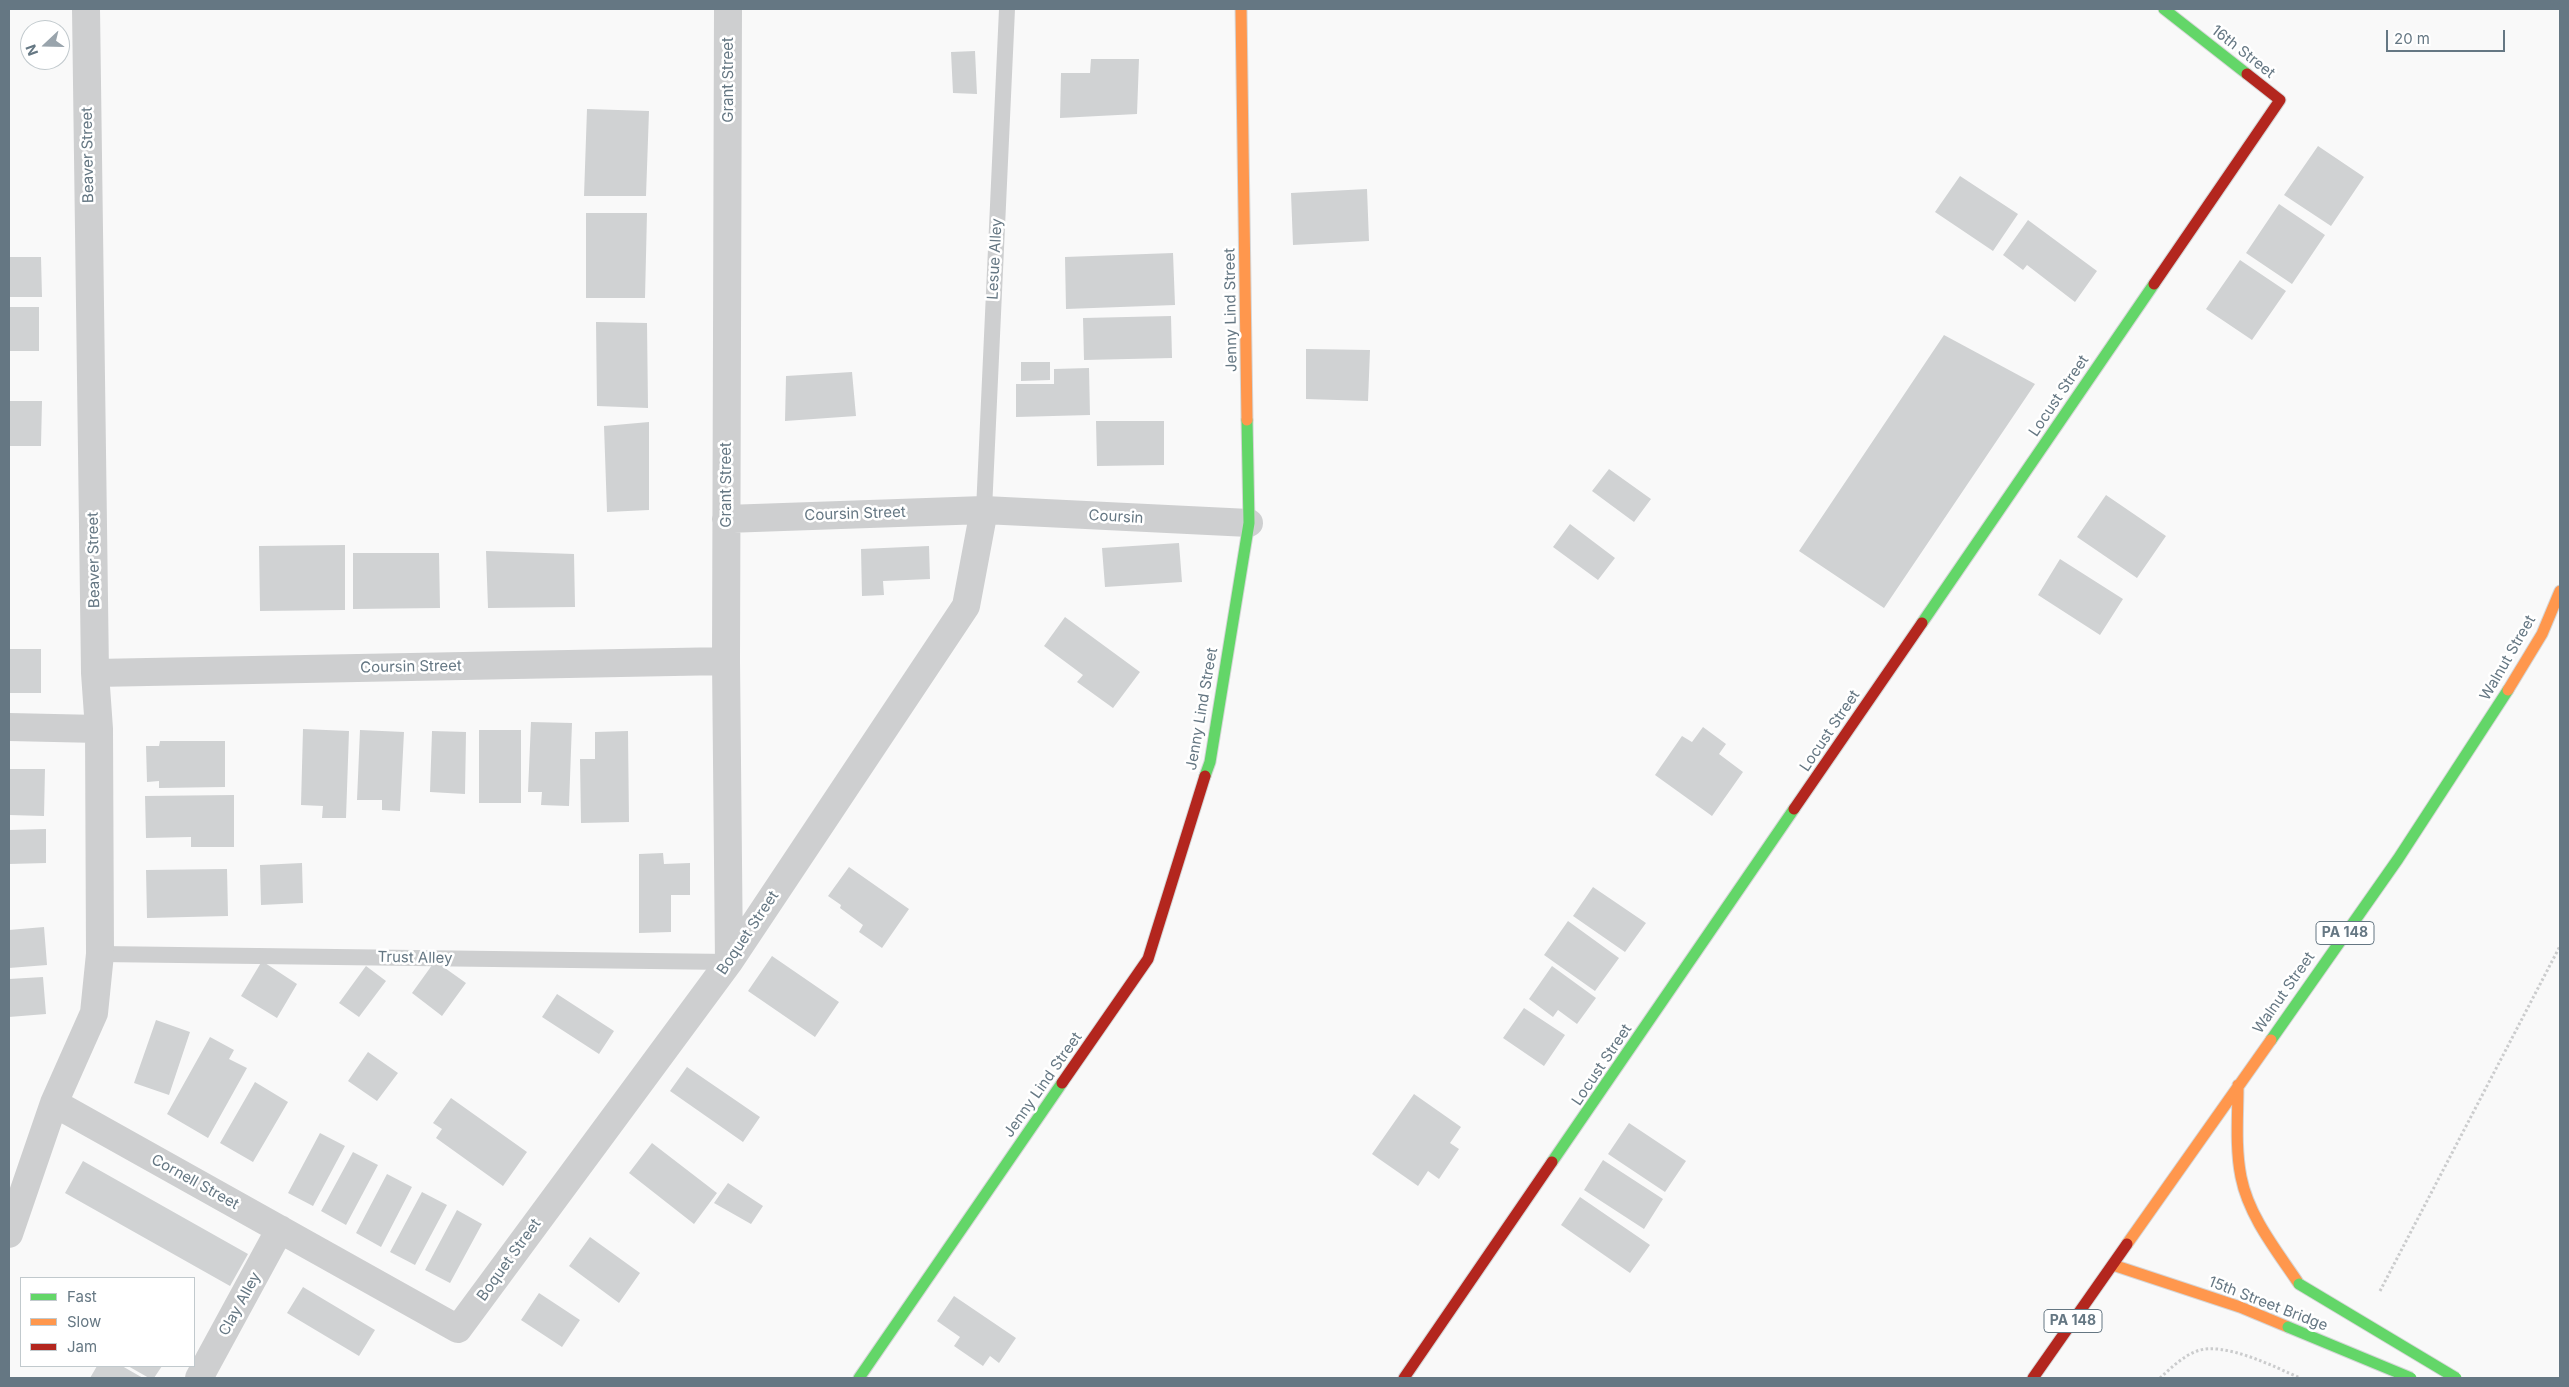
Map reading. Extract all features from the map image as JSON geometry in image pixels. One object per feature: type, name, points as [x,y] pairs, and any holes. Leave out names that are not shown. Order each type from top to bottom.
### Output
[{"type":"street","name":"Beaver Street","points":[[54,1102],[94,1013],[100,954],[99,729],[95,673],[86,9]]},
{"type":"street","name":"Grant Street","points":[[728,9],[726,661],[729,962]]},
{"type":"street","name":"Jenny Lind Street","points":[[859,1378],[1148,959],[1210,762],[1249,523],[1241,9]]},
{"type":"street","name":"16th Street","points":[[2164,9],[2280,100]]},
{"type":"street","name":"Locust Street","points":[[1404,1378],[2280,100]]},
{"type":"street","name":"Coursin Street","points":[[726,518],[984,510]]},
{"type":"street","name":"Coursin","points":[[984,510],[1249,523]]},
{"type":"street","name":"Boquet Street","points":[[458,1329],[729,962],[966,606],[984,510]]},
{"type":"street","name":"Walnut Street","points":[[2033,1378],[2398,860],[2482,733],[2542,634],[2560,591]]},
{"type":"street","name":"Coursin Street","points":[[95,673],[726,661]]},
{"type":"street","points":[[9,728],[99,729]]},
{"type":"street","points":[[2238,1085],[2238,1139],[2242,1178],[2259,1222],[2299,1284],[2456,1378]]},
{"type":"street","points":[[9,1234],[54,1102]]},
{"type":"street","name":"Cornell Street","points":[[54,1102],[458,1329]]},
{"type":"street","name":"Clay Alley","points":[[199,1378],[280,1229]]},
{"type":"street","name":"15th Street Bridge","points":[[2112,1264],[2240,1307],[2411,1378]]},
{"type":"lane","name":"Lesue Alley","points":[[984,510],[1006,9]]},
{"type":"lane","name":"Trust Alley","points":[[100,954],[729,962]]},
{"type":"path","points":[[2376,1299],[2560,946]]},
{"type":"path","points":[[2160,1378],[2179,1361],[2198,1350],[2220,1348],[2300,1378]]},
{"type":"building","points":[[975,51],[977,94],[953,93],[951,52]]},
{"type":"building","points":[[1091,59],[1139,59],[1137,114],[1060,118],[1061,73],[1090,73]]},
{"type":"building","points":[[587,109],[649,111],[646,196],[584,196]]},
{"type":"building","points":[[2318,146],[2364,177],[2331,226],[2284,195]]},
{"type":"building","points":[[1960,176],[2018,214],[1993,251],[1935,212]]},
{"type":"building","points":[[1367,189],[1369,241],[1293,245],[1291,193]]},
{"type":"building","points":[[2279,204],[2325,235],[2292,284],[2246,253]]},
{"type":"building","points":[[586,213],[647,213],[645,298],[586,298]]},
{"type":"building","points":[[2028,220],[2097,271],[2075,302],[2027,265],[2023,270],[2003,255]]},
{"type":"building","points":[[1173,253],[1175,305],[1066,309],[1065,257]]},
{"type":"building","points":[[9,257],[41,257],[42,297],[9,297]]},
{"type":"building","points":[[2240,260],[2286,291],[2252,340],[2206,309]]},
{"type":"building","points":[[9,307],[39,307],[39,351],[9,351]]},
{"type":"building","points":[[1171,316],[1172,358],[1084,360],[1083,318]]},
{"type":"building","points":[[596,322],[647,323],[648,408],[597,406]]},
{"type":"building","points":[[1944,335],[2035,384],[1884,608],[1799,551]]},
{"type":"building","points":[[1306,349],[1370,350],[1368,401],[1306,399]]},
{"type":"building","points":[[1021,362],[1050,362],[1050,380],[1021,381]]},
{"type":"building","points":[[1089,368],[1090,415],[1016,417],[1016,384],[1054,384],[1054,369]]},
{"type":"building","points":[[852,372],[856,416],[785,421],[786,376]]},
{"type":"building","points":[[9,401],[42,401],[41,446],[9,446]]},
{"type":"building","points":[[1096,421],[1164,421],[1164,465],[1097,466]]},
{"type":"building","points":[[649,422],[649,510],[607,512],[604,426]]},
{"type":"building","points":[[1609,469],[1651,499],[1634,522],[1592,491]]},
{"type":"building","points":[[2106,495],[2166,536],[2137,578],[2077,537]]},
{"type":"building","points":[[1570,524],[1615,558],[1598,580],[1553,547]]},
{"type":"building","points":[[1179,543],[1182,582],[1105,587],[1102,548]]},
{"type":"building","points":[[345,545],[345,610],[260,611],[259,546]]},
{"type":"building","points":[[929,546],[930,579],[883,581],[884,595],[862,596],[861,549]]},
{"type":"building","points":[[486,551],[574,554],[575,607],[488,608]]},
{"type":"building","points":[[353,553],[439,553],[440,608],[353,609]]},
{"type":"building","points":[[2060,559],[2123,599],[2100,635],[2038,595]]},
{"type":"building","points":[[1065,617],[1140,672],[1113,708],[1077,682],[1083,675],[1044,646]]},
{"type":"building","points":[[9,649],[41,649],[41,693],[9,693]]},
{"type":"building","points":[[531,722],[572,723],[569,806],[541,805],[542,792],[528,792]]},
{"type":"building","points":[[1703,727],[1726,744],[1719,754],[1743,772],[1712,816],[1655,775],[1682,736],[1692,742]]},
{"type":"building","points":[[303,729],[349,731],[346,818],[322,818],[323,806],[301,805]]},
{"type":"building","points":[[360,730],[404,732],[400,811],[382,810],[382,800],[357,800]]},
{"type":"building","points":[[479,730],[521,730],[521,803],[479,803]]},
{"type":"building","points":[[432,731],[466,732],[465,794],[430,792]]},
{"type":"building","points":[[628,731],[629,822],[581,823],[580,759],[595,759],[595,732]]},
{"type":"building","points":[[160,741],[225,741],[225,787],[159,788],[159,781],[147,782],[146,746],[159,746]]},
{"type":"building","points":[[9,769],[45,769],[44,816],[9,815]]},
{"type":"building","points":[[234,795],[234,847],[191,847],[191,837],[146,838],[145,796]]},
{"type":"building","points":[[46,829],[46,863],[9,864],[9,830]]},
{"type":"building","points":[[663,853],[664,864],[690,863],[690,895],[671,895],[671,932],[639,933],[639,854]]},
{"type":"building","points":[[302,863],[303,903],[261,905],[260,865]]},
{"type":"building","points":[[849,867],[909,909],[882,948],[859,932],[863,925],[840,908],[841,905],[828,896]]},
{"type":"building","points":[[227,869],[228,916],[147,918],[146,870]]},
{"type":"building","points":[[1593,887],[1646,923],[1625,952],[1573,916]]},
{"type":"building","points":[[1568,921],[1619,958],[1595,991],[1544,955]]},
{"type":"building","points":[[44,927],[47,965],[9,968],[9,930]]},
{"type":"building","points":[[772,956],[839,1002],[815,1037],[748,991]]},
{"type":"building","points":[[262,961],[297,984],[277,1018],[241,996]]},
{"type":"building","points":[[435,961],[466,983],[442,1016],[412,993]]},
{"type":"building","points":[[366,966],[386,981],[359,1017],[339,1003]]},
{"type":"building","points":[[1552,966],[1596,998],[1577,1024],[1558,1010],[1553,1017],[1529,999]]},
{"type":"building","points":[[43,977],[46,1014],[9,1017],[9,979]]},
{"type":"building","points":[[557,994],[614,1031],[599,1054],[542,1017]]},
{"type":"building","points":[[1524,1008],[1565,1035],[1544,1066],[1503,1038]]},
{"type":"building","points":[[156,1020],[190,1032],[169,1095],[134,1083]]},
{"type":"building","points":[[210,1037],[234,1050],[229,1059],[247,1068],[208,1138],[167,1114]]},
{"type":"building","points":[[368,1052],[398,1073],[377,1101],[348,1081]]},
{"type":"building","points":[[687,1067],[760,1117],[743,1142],[670,1091]]},
{"type":"building","points":[[255,1082],[288,1102],[253,1162],[220,1143]]},
{"type":"building","points":[[1414,1094],[1461,1127],[1450,1143],[1459,1149],[1439,1179],[1428,1171],[1418,1186],[1372,1154]]},
{"type":"building","points":[[451,1098],[527,1152],[503,1186],[436,1138],[442,1129],[433,1123]]},
{"type":"building","points":[[1629,1123],[1686,1161],[1665,1192],[1608,1154]]},
{"type":"building","points":[[320,1133],[345,1146],[313,1206],[288,1193]]},
{"type":"building","points":[[652,1143],[717,1193],[694,1224],[629,1173]]},
{"type":"building","points":[[353,1152],[378,1165],[346,1225],[321,1211]]},
{"type":"building","points":[[1603,1160],[1663,1199],[1644,1229],[1584,1190]]},
{"type":"building","points":[[83,1161],[248,1254],[230,1286],[65,1193]]},
{"type":"building","points":[[387,1174],[412,1187],[381,1247],[356,1233]]},
{"type":"building","points":[[728,1183],[763,1206],[751,1224],[714,1203]]},
{"type":"building","points":[[422,1192],[447,1205],[415,1265],[390,1252]]},
{"type":"building","points":[[1580,1197],[1650,1245],[1630,1273],[1561,1225]]},
{"type":"building","points":[[457,1210],[482,1224],[450,1283],[425,1270]]},
{"type":"building","points":[[590,1237],[640,1273],[619,1303],[569,1266]]},
{"type":"building","points":[[303,1287],[375,1330],[359,1356],[287,1313]]},
{"type":"building","points":[[539,1293],[580,1320],[562,1347],[521,1320]]},
{"type":"building","points":[[954,1296],[1016,1338],[999,1363],[990,1356],[983,1366],[954,1346],[960,1337],[937,1321]]},
{"type":"building","points":[[96,1367],[124,1367],[143,1378],[90,1378]]},
{"type":"building","points":[[130,1367],[161,1367],[154,1378],[149,1378]]},
{"type":"traffic: fast","points":[[2164,9],[2247,74]]},
{"type":"traffic: fast","points":[[1922,623],[2154,284]]},
{"type":"traffic: fast","points":[[1205,776],[1210,762],[1249,523],[1247,420]]},
{"type":"traffic: fast","points":[[2271,1040],[2398,859],[2508,690]]},
{"type":"traffic: fast","points":[[1552,1162],[1794,809]]},
{"type":"traffic: fast","points":[[859,1378],[1062,1083]]},
{"type":"traffic: fast","points":[[2299,1284],[2456,1378]]},
{"type":"traffic: fast","points":[[2288,1327],[2411,1378]]},
{"type":"traffic: slow","points":[[1241,9],[1247,420]]},
{"type":"traffic: slow","points":[[2508,690],[2542,634],[2560,591]]},
{"type":"traffic: slow","points":[[2127,1244],[2271,1040]]},
{"type":"traffic: slow","points":[[2238,1085],[2238,1154],[2245,1192],[2257,1220],[2299,1284]]},
{"type":"traffic: slow","points":[[2113,1265],[2240,1307],[2288,1327]]},
{"type":"traffic: jam","points":[[2154,284],[2280,100],[2247,74]]},
{"type":"traffic: jam","points":[[1794,809],[1922,623]]},
{"type":"traffic: jam","points":[[1062,1083],[1148,959],[1205,776]]},
{"type":"traffic: jam","points":[[1404,1378],[1552,1162]]},
{"type":"traffic: jam","points":[[2033,1378],[2127,1244]]}]
